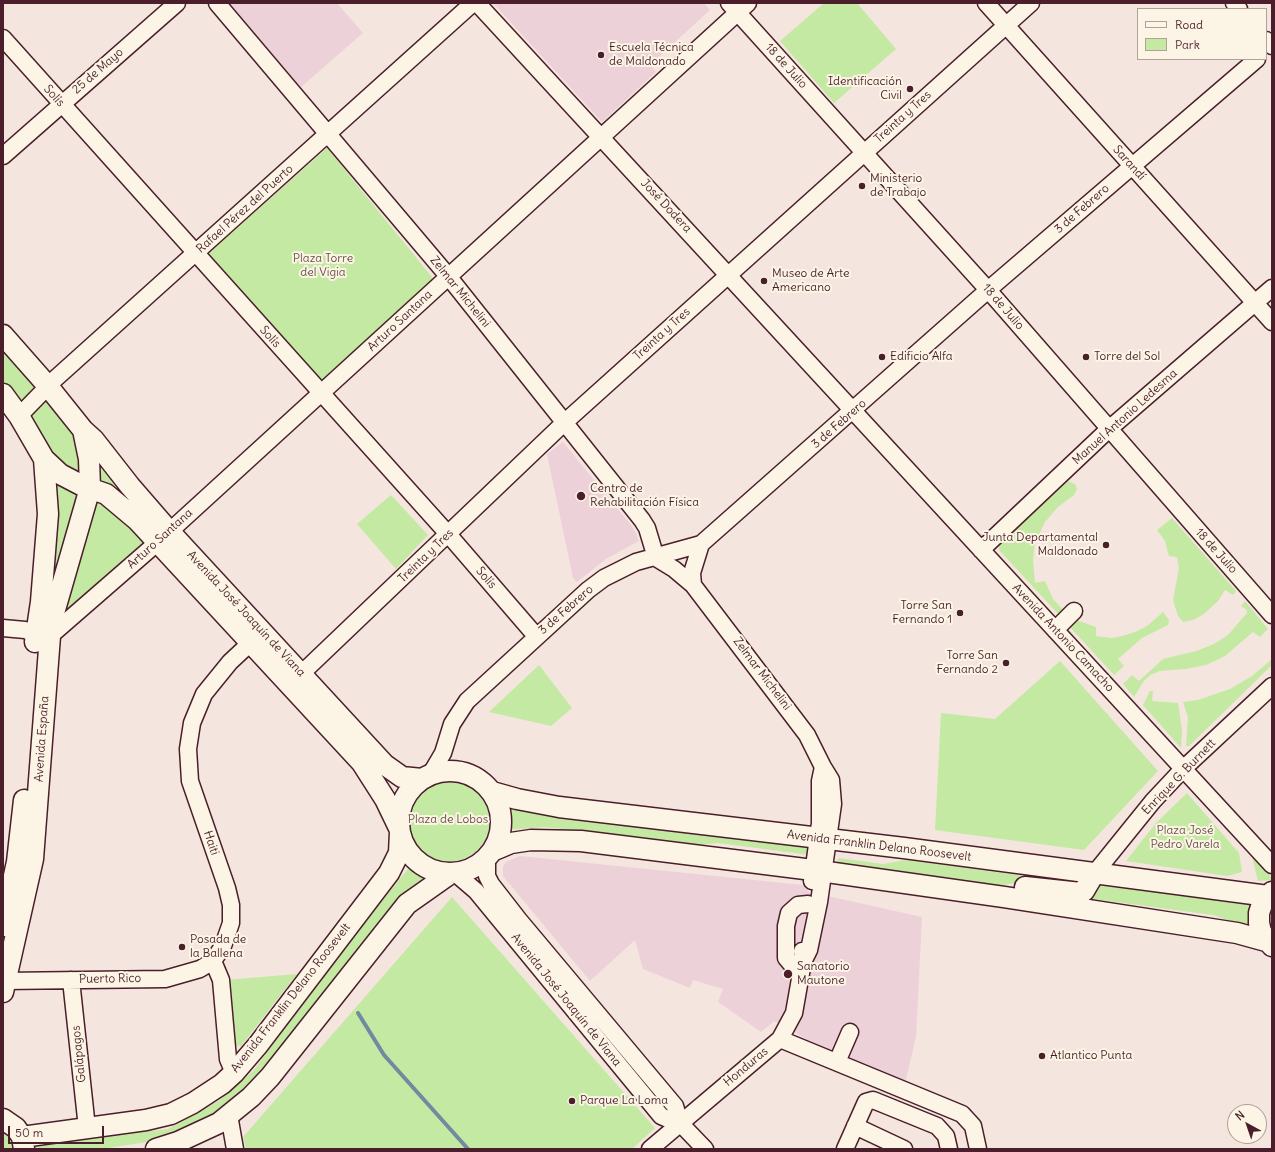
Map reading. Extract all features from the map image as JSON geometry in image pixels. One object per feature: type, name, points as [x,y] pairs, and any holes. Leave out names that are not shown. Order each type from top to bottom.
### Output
[{"type":"main road","name":"Avenida José Joaquín de Viana","points":[[3,335],[47,385],[83,430],[94,440],[130,486],[164,536],[256,637],[362,764],[385,799],[400,830]]},
{"type":"main road","name":"Avenida José Joaquín de Viana","points":[[3,394],[19,416],[44,459],[60,474],[106,494],[164,536]]},
{"type":"main road","name":"Avenida José Joaquín de Viana","points":[[83,430],[89,459],[90,488]]},
{"type":"main road","name":"Avenida España","points":[[4,985],[33,860],[43,635],[41,602],[48,514],[44,459]]},
{"type":"main road","name":"Avenida España","points":[[3,926],[22,823],[43,635],[52,620],[90,488]]},
{"type":"main road","name":"Avenida José Joaquín de Viana","points":[[256,637],[301,674],[384,765],[402,777],[426,777]]},
{"type":"main road","points":[[453,873],[437,872],[419,862],[405,846],[400,830],[400,815],[405,798],[412,788],[426,777],[452,770],[466,773],[480,780],[492,792],[498,803],[501,815],[501,828],[498,840],[490,855]]},
{"type":"main road","name":"Avenida Franklin Delano Roosevelt","points":[[492,792],[517,799],[559,806],[823,838],[1094,874],[1270,894]]},
{"type":"main road","name":"Avenida Franklin Delano Roosevelt","points":[[23,1143],[87,1128],[146,1120],[171,1114],[210,1092],[234,1073],[258,1045],[389,873],[399,853],[400,830]]},
{"type":"main road","points":[[156,1149],[178,1142],[219,1123],[251,1097],[270,1077],[407,904],[453,873],[475,866],[511,843],[531,840],[581,841],[819,871],[1004,897],[1237,933],[1270,945]]},
{"type":"main road","points":[[1004,897],[1024,887],[1081,893],[1084,891],[1094,874]]},
{"type":"main road","points":[[1270,894],[1262,904],[1259,913],[1260,928],[1270,945]]},
{"type":"main road","points":[[3,1119],[16,1128],[23,1143]]},
{"type":"street","name":"25 de Mayo","points":[[3,156],[177,3]]},
{"type":"street","name":"Zelmar Michelini","points":[[217,3],[448,276],[565,422],[642,520],[647,528],[656,558],[674,569],[692,585],[798,721],[823,767],[820,781],[823,838]]},
{"type":"street","name":"Rafael Pérez del Puerto","points":[[19,416],[47,385],[473,3]]},
{"type":"street","name":"José Dodera","points":[[477,3],[854,411]]},
{"type":"street","name":"Sarandí","points":[[986,3],[1272,322]]},
{"type":"street","name":"Treinta y Tres","points":[[301,674],[565,422],[864,152],[1032,3]]},
{"type":"street","name":"Arturo Santana","points":[[43,635],[164,536],[601,136],[738,6]]},
{"type":"street","name":"18 de Julio","points":[[738,6],[864,152],[1272,615]]},
{"type":"street","name":"Solís","points":[[3,38],[448,534],[536,636]]},
{"type":"street","name":"3 de Febrero","points":[[426,777],[443,753],[449,730],[459,710],[536,636],[588,590],[604,578],[636,562],[656,558],[701,544],[854,411],[988,291],[1256,60]]},
{"type":"street","name":"Manuel Antonio Ledesma","points":[[982,550],[1109,429],[1272,288]]},
{"type":"street","name":"Avenida Antonio Camacho","points":[[854,411],[1272,865]]},
{"type":"street","points":[[692,585],[692,573],[701,544]]},
{"type":"street","points":[[1055,630],[1074,611]]},
{"type":"street","points":[[3,628],[25,630],[43,635]]},
{"type":"street","name":"Haiti","points":[[213,961],[223,946],[231,924],[231,904],[227,888],[190,781],[188,749],[192,723],[204,694],[230,662],[256,637]]},
{"type":"street","name":"Enrique G. Burnett","points":[[1094,874],[1154,800],[1184,769],[1272,686]]},
{"type":"street","name":"Honduras","points":[[650,1149],[780,1038],[794,1013],[802,967],[809,950],[823,838]]},
{"type":"street","name":"Avenida José Joaquín de Viana","points":[[490,855],[487,876],[491,884],[569,991]]},
{"type":"street","name":"Honduras","points":[[802,967],[801,947],[808,904],[819,871]]},
{"type":"street","name":"Avenida José Joaquín de Viana","points":[[453,873],[476,891],[675,1106],[680,1123],[705,1149]]},
{"type":"street","points":[[213,961],[221,980],[228,1059],[234,1073]]},
{"type":"street","name":"Puerto Rico","points":[[4,985],[71,980],[165,979],[200,969],[213,961]]},
{"type":"street","name":"Galápagos","points":[[71,980],[87,1128]]},
{"type":"street","points":[[837,1062],[850,1032]]},
{"type":"street","points":[[780,1038],[962,1114],[973,1126],[978,1149]]},
{"type":"street","points":[[845,1149],[866,1102],[873,1100],[937,1126],[946,1136],[949,1149]]},
{"type":"street","points":[[937,1126],[943,1106]]},
{"type":"street","points":[[229,1115],[235,1149]]},
{"type":"street","points":[[855,1126],[904,1149]]},
{"type":"shaded area","points":[[227,3],[337,3],[363,33],[301,87]]},
{"type":"shaded area","name":"Escuela Técnica de Maldonado","points":[[493,3],[704,3],[710,10],[650,65],[656,72],[602,122]]},
{"type":"shaded area","name":"Centro de Rehabilitación Física","points":[[563,442],[631,525],[639,541],[606,559],[577,582],[573,578],[547,454]]},
{"type":"shaded area","name":"Sanatorio Mautone","points":[[520,856],[803,885],[811,894],[832,897],[922,917],[916,1037],[905,1083],[808,1040],[774,1021],[761,1032],[718,1002],[723,989],[693,980],[690,988],[643,969],[635,940],[590,981],[503,876],[503,867],[506,862]]},
{"type":"green space","points":[[824,3],[857,3],[896,49],[834,103],[780,41]]},
{"type":"green space","name":"Plaza Torre del Vigia","points":[[327,148],[436,282],[322,383],[208,254]]},
{"type":"green space","points":[[3,344],[39,384],[18,403],[3,383]]},
{"type":"green space","points":[[47,397],[74,433],[79,448],[80,474],[55,456],[38,432],[31,417],[31,412]]},
{"type":"green space","points":[[94,449],[155,527],[99,481]]},
{"type":"green space","points":[[55,479],[81,493],[47,600]]},
{"type":"green space","points":[[1068,481],[1075,484],[1077,489],[1074,495],[1058,507],[1045,522],[1035,543],[1033,559],[1035,583],[1045,581],[1053,599],[1065,612],[1060,616],[999,550],[999,545]]},
{"type":"green space","points":[[391,495],[428,535],[396,569],[357,524]]},
{"type":"green space","points":[[97,500],[122,515],[144,542],[67,611],[64,609],[94,502]]},
{"type":"green space","points":[[1172,518],[1236,591],[1233,595],[1225,590],[1218,601],[1204,614],[1193,620],[1183,622],[1178,616],[1173,600],[1179,568],[1177,557],[1169,556],[1165,541],[1157,530]]},
{"type":"green space","points":[[1245,601],[1268,629],[1260,637],[1253,632],[1225,656],[1206,665],[1185,669],[1160,671],[1150,675],[1143,682],[1134,697],[1123,684],[1132,675],[1139,681],[1163,659],[1196,651],[1214,644],[1228,635],[1247,613],[1247,610],[1241,606]]},
{"type":"green space","points":[[1163,612],[1169,620],[1168,625],[1142,638],[1118,659],[1124,666],[1114,675],[1069,626],[1073,619],[1096,627],[1096,636],[1112,638],[1135,632],[1147,626]]},
{"type":"green space","points":[[1272,659],[1272,665],[1189,746],[1186,746],[1188,717],[1183,702],[1198,700],[1230,689],[1252,676]]},
{"type":"green space","points":[[1060,661],[1158,771],[1084,850],[935,830],[941,713],[995,719]]},
{"type":"green space","points":[[539,665],[572,708],[551,726],[489,712]]},
{"type":"green space","points":[[1150,691],[1153,691],[1152,701],[1178,703],[1182,730],[1181,748],[1143,705]]},
{"type":"green space","name":"Plaza de Lobos","points":[[448,778],[464,781],[478,790],[487,804],[490,820],[487,836],[478,850],[464,859],[448,862],[432,859],[418,850],[409,836],[406,820],[409,804],[418,790],[432,781]]},
{"type":"green space","name":"Plaza José Pedro Varela","points":[[1187,793],[1239,853],[1242,872],[1227,876],[1126,861],[1156,823]]},
{"type":"green space","points":[[504,807],[811,848],[810,855],[718,843],[698,845],[545,827],[505,830]]},
{"type":"green space","points":[[1252,857],[1272,878],[1272,880],[1258,881]]},
{"type":"green space","points":[[839,858],[883,864],[906,860],[1078,883],[1020,882],[998,886],[838,864],[837,861]]},
{"type":"green space","points":[[412,864],[421,871],[432,875],[425,879],[400,901],[260,1079],[227,1108],[173,1138],[102,1149],[31,1149],[31,1145],[168,1129],[220,1100],[254,1070],[363,924]]},
{"type":"green space","points":[[1092,885],[1252,902],[1251,928],[1213,915],[1086,898]]},
{"type":"green space","name":"Parque La Loma","points":[[452,897],[655,1128],[632,1149],[246,1149],[243,1137]]},
{"type":"green space","points":[[297,974],[241,1046],[234,1045],[225,980]]},
{"type":"green space","points":[[3,1132],[12,1143],[13,1149],[3,1149]]},
{"type":"waterway","points":[[358,1013],[384,1055],[468,1149]]},
{"type":"place","name":"Escuela Técnica de Maldonado","points":[[601,55]]},
{"type":"place","name":"Identificación Civil","points":[[910,89]]},
{"type":"place","name":"Ministerio de Trabajo","points":[[862,186]]},
{"type":"place","name":"Museo de Arte Americano","points":[[764,281]]},
{"type":"place","name":"Edificio Alfa","points":[[882,357]]},
{"type":"place","name":"Torre del Sol","points":[[1086,357]]},
{"type":"place","name":"Centro de Rehabilitación Física","points":[[581,496]]},
{"type":"place","name":"Junta Departamental Maldonado","points":[[1106,545]]},
{"type":"place","name":"Torre San Fernando 1","points":[[960,613]]},
{"type":"place","name":"Torre San Fernando 2","points":[[1006,663]]},
{"type":"place","name":"Posada de la Ballena","points":[[182,947]]},
{"type":"place","name":"Sanatorio Mautone","points":[[788,974]]},
{"type":"place","name":"Atlantico Punta","points":[[1042,1056]]},
{"type":"place","name":"Parque La Loma","points":[[572,1101]]}]
